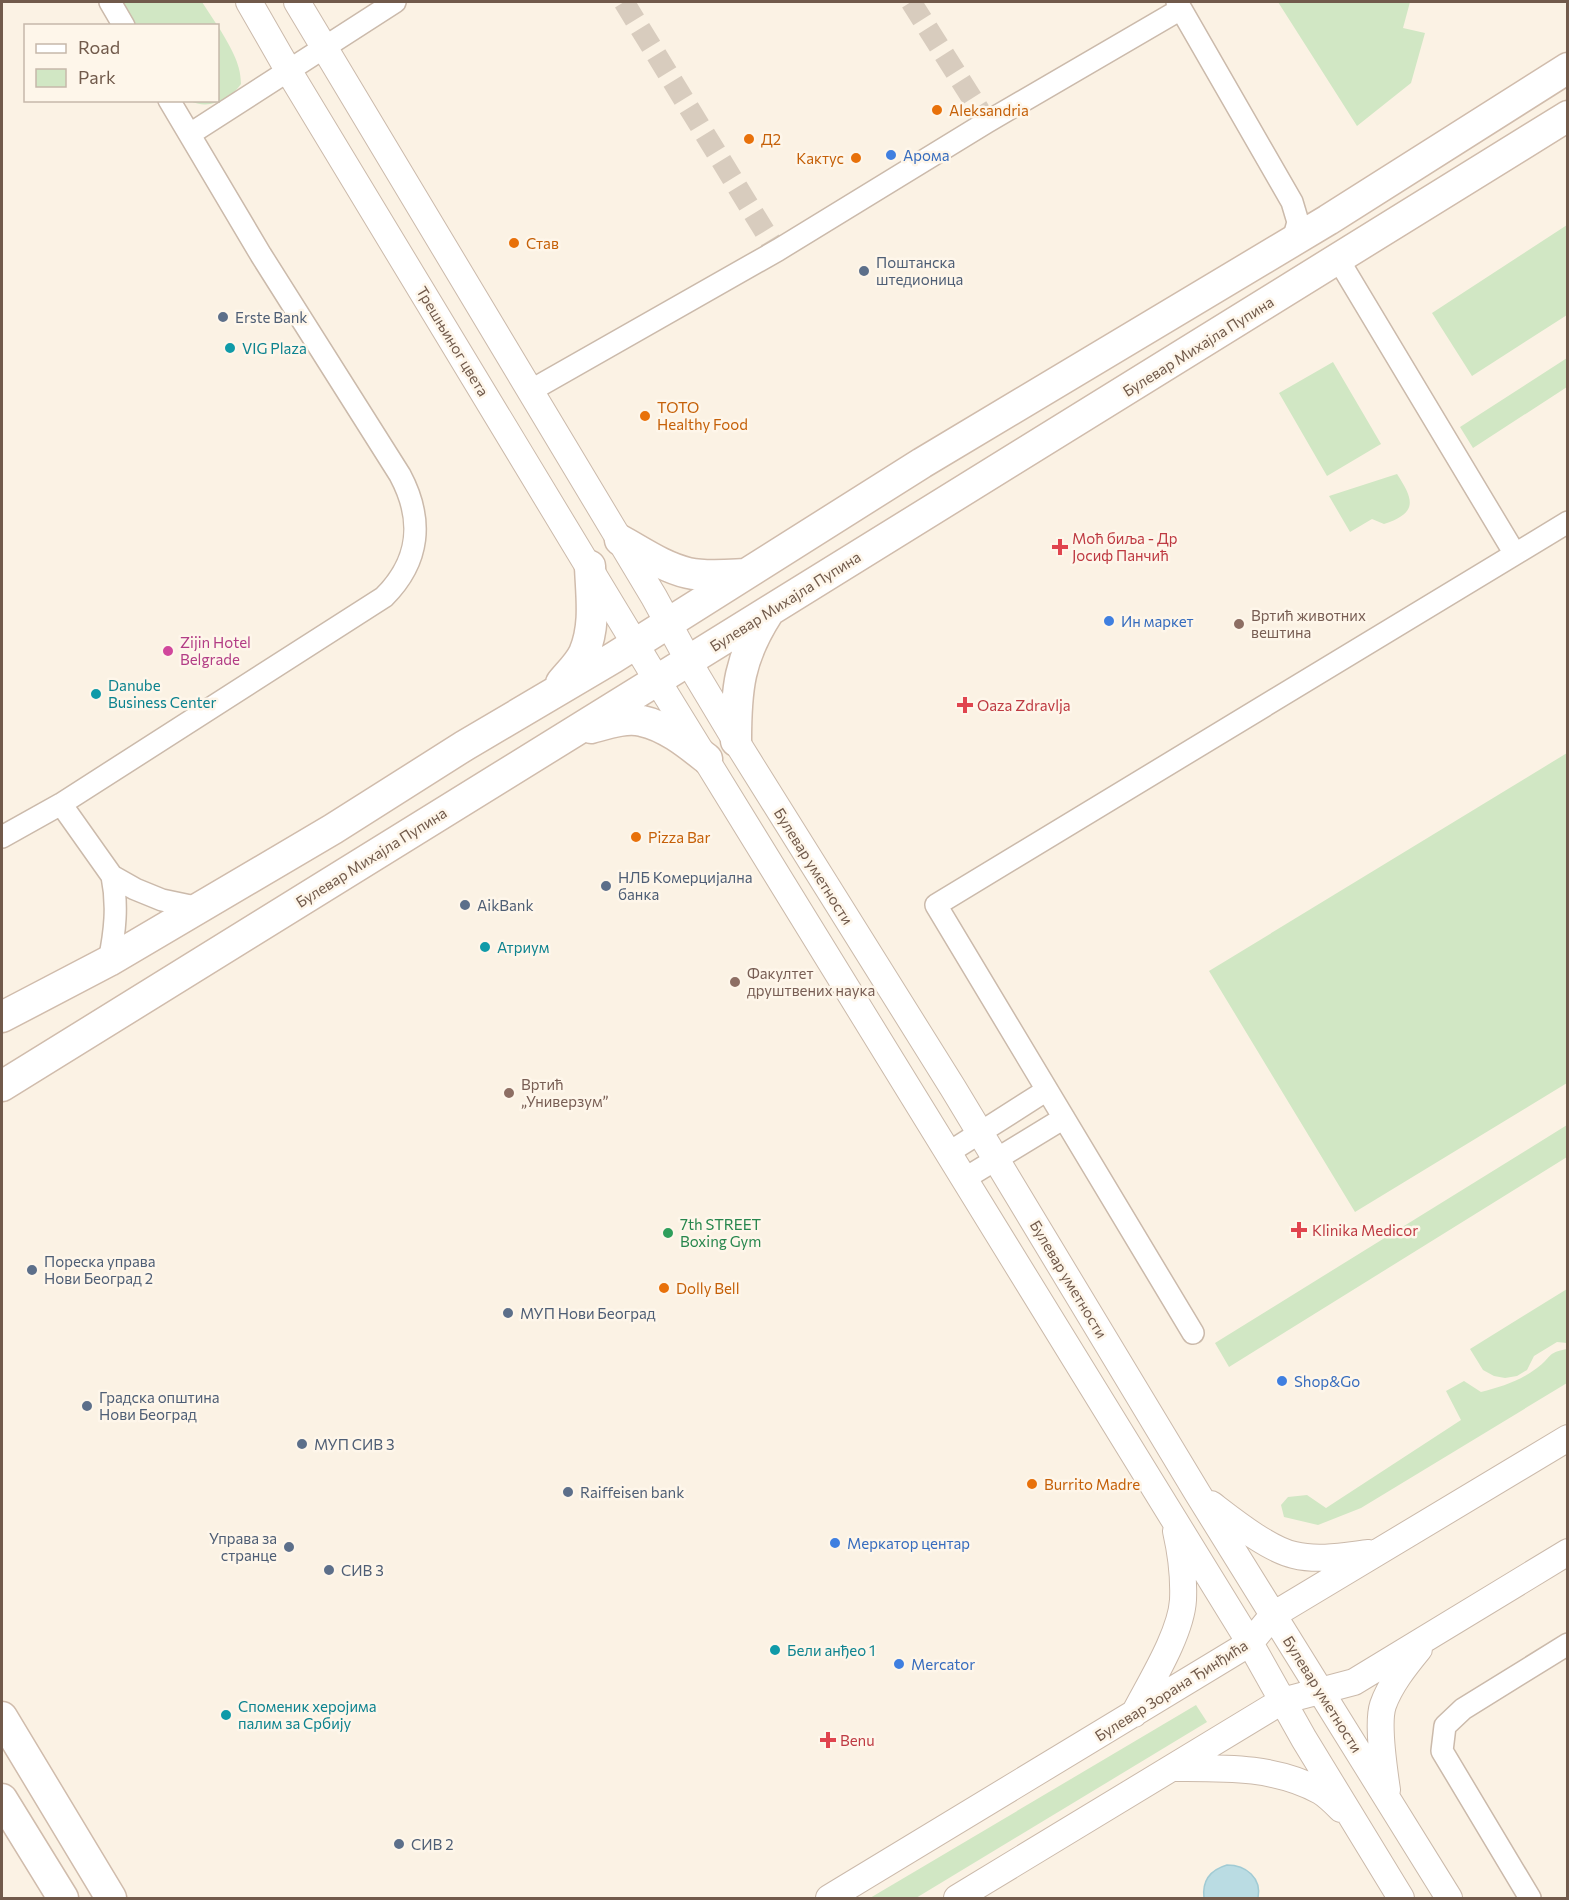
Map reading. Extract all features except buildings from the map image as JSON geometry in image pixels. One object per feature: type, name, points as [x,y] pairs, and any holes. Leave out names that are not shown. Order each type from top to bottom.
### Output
[{"type":"main road","points":[[2,1017],[110,961],[333,829],[922,463],[1328,220],[1568,68]]},
{"type":"main road","name":"Булевар Михајла Пупина","points":[[2,1086],[1568,116]]},
{"type":"main road","points":[[620,540],[659,562],[688,573],[718,576],[744,574]]},
{"type":"main road","points":[[551,694],[583,655],[590,635],[593,614],[590,566]]},
{"type":"main road","points":[[736,741],[736,707],[741,670],[752,638],[769,611]]},
{"type":"main road","points":[[574,732],[628,720],[641,720],[660,727],[707,759]]},
{"type":"main road","points":[[2,1718],[111,1899]]},
{"type":"main road","points":[[2,1799],[63,1899]]},
{"type":"street","points":[[110,2],[123,24]]},
{"type":"street","name":"Трешњиног цвета","points":[[249,2],[657,680]]},
{"type":"street","points":[[297,2],[620,540],[689,660]]},
{"type":"street","points":[[189,134],[395,2]]},
{"type":"street","points":[[530,391],[778,250],[1179,5],[1292,202],[1298,222],[1293,240]]},
{"type":"street","points":[[2,837],[61,804],[384,597],[409,562],[416,541],[412,500],[400,475],[261,255],[170,102]]},
{"type":"street","points":[[1292,202],[1304,212],[1328,220]]},
{"type":"street","points":[[1338,259],[1515,554]]},
{"type":"street","points":[[1193,1333],[936,905],[1568,522]]},
{"type":"street","name":"Булевар уметности","points":[[689,660],[736,741],[980,1133],[1198,1494],[1321,1689],[1449,1899]]},
{"type":"street","points":[[657,680],[1250,1643],[1282,1701],[1401,1899]]},
{"type":"street","points":[[61,804],[112,876],[117,910],[110,961]]},
{"type":"street","points":[[112,876],[162,900],[200,908]]},
{"type":"street","points":[[948,1153],[1047,1090]]},
{"type":"street","points":[[964,1179],[1064,1118]]},
{"type":"street","name":"Булевар Зорана Ђинђића","points":[[829,1899],[1250,1643],[1273,1615],[1568,1438]]},
{"type":"street","points":[[1198,1494],[1250,1533],[1295,1556],[1322,1557],[1378,1552]]},
{"type":"street","points":[[1134,1714],[1162,1663],[1183,1602],[1180,1551],[1173,1519]]},
{"type":"street","points":[[957,1899],[985,1892],[1172,1768],[1282,1701],[1354,1682],[1568,1552]]},
{"type":"street","points":[[1389,1800],[1382,1740],[1382,1706],[1400,1672],[1436,1632]]},
{"type":"street","points":[[1530,1899],[1442,1751],[1445,1726],[1462,1709],[1568,1644]]},
{"type":"street","points":[[1172,1768],[1223,1767],[1272,1773],[1321,1791],[1354,1819]]},
{"type":"green space","points":[[124,2],[202,2],[216,24],[130,24],[118,5]]},
{"type":"green space","points":[[1278,2],[1410,2],[1403,28],[1425,33],[1411,83],[1357,126]]},
{"type":"green space","points":[[219,28],[237,61],[241,84],[219,102]]},
{"type":"green space","points":[[192,102],[218,102],[212,104]]},
{"type":"green space","points":[[1567,225],[1567,315],[1472,376],[1432,313]]},
{"type":"green space","points":[[1567,358],[1567,387],[1473,448],[1460,427]]},
{"type":"green space","points":[[1333,362],[1381,444],[1327,476],[1279,393]]},
{"type":"green space","points":[[1397,474],[1407,491],[1410,505],[1408,510],[1395,520],[1384,524],[1372,519],[1350,532],[1329,496]]},
{"type":"green space","points":[[1567,753],[1567,1083],[1355,1212],[1209,971]]},
{"type":"green space","points":[[1567,1125],[1567,1157],[1229,1367],[1215,1343]]},
{"type":"green space","points":[[1567,1289],[1567,1343],[1557,1342],[1534,1356],[1527,1370],[1517,1376],[1505,1378],[1494,1376],[1483,1370],[1470,1349]]},
{"type":"green space","points":[[1567,1349],[1567,1383],[1361,1508],[1318,1525],[1284,1517],[1281,1505],[1288,1497],[1307,1495],[1326,1508],[1461,1420],[1446,1391],[1464,1381],[1481,1392],[1503,1386],[1531,1373],[1552,1354]]},
{"type":"green space","points":[[1196,1705],[1207,1722],[916,1898],[870,1898]]},
{"type":"water","points":[[1227,1865],[1240,1867],[1251,1874],[1258,1884],[1258,1898],[1204,1898],[1204,1886],[1208,1877]]},
{"type":"tunnel","points":[[624,2],[776,250]]},
{"type":"tunnel","points":[[911,2],[987,122]]},
{"type":"place","name":"Aleksandria","points":[[937,110]]},
{"type":"place","name":"Д2","points":[[749,139]]},
{"type":"place","name":"Арома","points":[[891,155]]},
{"type":"place","name":"Кактус","points":[[856,158]]},
{"type":"place","name":"Став","points":[[514,243]]},
{"type":"place","name":"Поштанска штедионица","points":[[864,271]]},
{"type":"place","name":"Erste Bank","points":[[223,317]]},
{"type":"place","name":"VIG Plaza","points":[[230,348]]},
{"type":"place","name":"TOTO Healthy Food","points":[[645,416]]},
{"type":"place","name":"Моћ биља - Др Јосиф Панчић","points":[[1060,547]]},
{"type":"place","name":"Ин маркет","points":[[1109,621]]},
{"type":"place","name":"Вртић животних вештина","points":[[1239,624]]},
{"type":"place","name":"Zijin Hotel Belgrade","points":[[168,651]]},
{"type":"place","name":"Danube Business Center","points":[[96,694]]},
{"type":"place","name":"Oaza Zdravlja","points":[[965,705]]},
{"type":"place","name":"Pizza Bar","points":[[636,837]]},
{"type":"place","name":"НЛБ Комерцијална банка","points":[[606,886]]},
{"type":"place","name":"AikBank","points":[[465,905]]},
{"type":"place","name":"Атриум","points":[[485,947]]},
{"type":"place","name":"Факултет друштвених наука","points":[[735,982]]},
{"type":"place","name":"Вртић „Универзум”","points":[[509,1093]]},
{"type":"place","name":"Klinika Medicor","points":[[1299,1230]]},
{"type":"place","name":"7th STREET Boxing Gym","points":[[668,1233]]},
{"type":"place","name":"Пореска управа Нови Београд 2","points":[[32,1270]]},
{"type":"place","name":"Dolly Bell","points":[[664,1288]]},
{"type":"place","name":"МУП Нови Београд","points":[[508,1313]]},
{"type":"place","name":"Shop&Go","points":[[1282,1381]]},
{"type":"place","name":"Градска општина Нови Београд","points":[[87,1406]]},
{"type":"place","name":"МУП СИВ 3","points":[[302,1444]]},
{"type":"place","name":"Burrito Madre","points":[[1032,1484]]},
{"type":"place","name":"Raiffeisen bank","points":[[568,1492]]},
{"type":"place","name":"Меркатор центар","points":[[835,1543]]},
{"type":"place","name":"Управа за странце","points":[[289,1547]]},
{"type":"place","name":"СИВ 3","points":[[329,1570]]},
{"type":"place","name":"Бели анђео 1","points":[[775,1650]]},
{"type":"place","name":"Mercator","points":[[899,1664]]},
{"type":"place","name":"Споменик херојима палим за Србију","points":[[226,1715]]},
{"type":"place","name":"Benu","points":[[828,1740]]},
{"type":"place","name":"СИВ 2","points":[[399,1844]]}]
